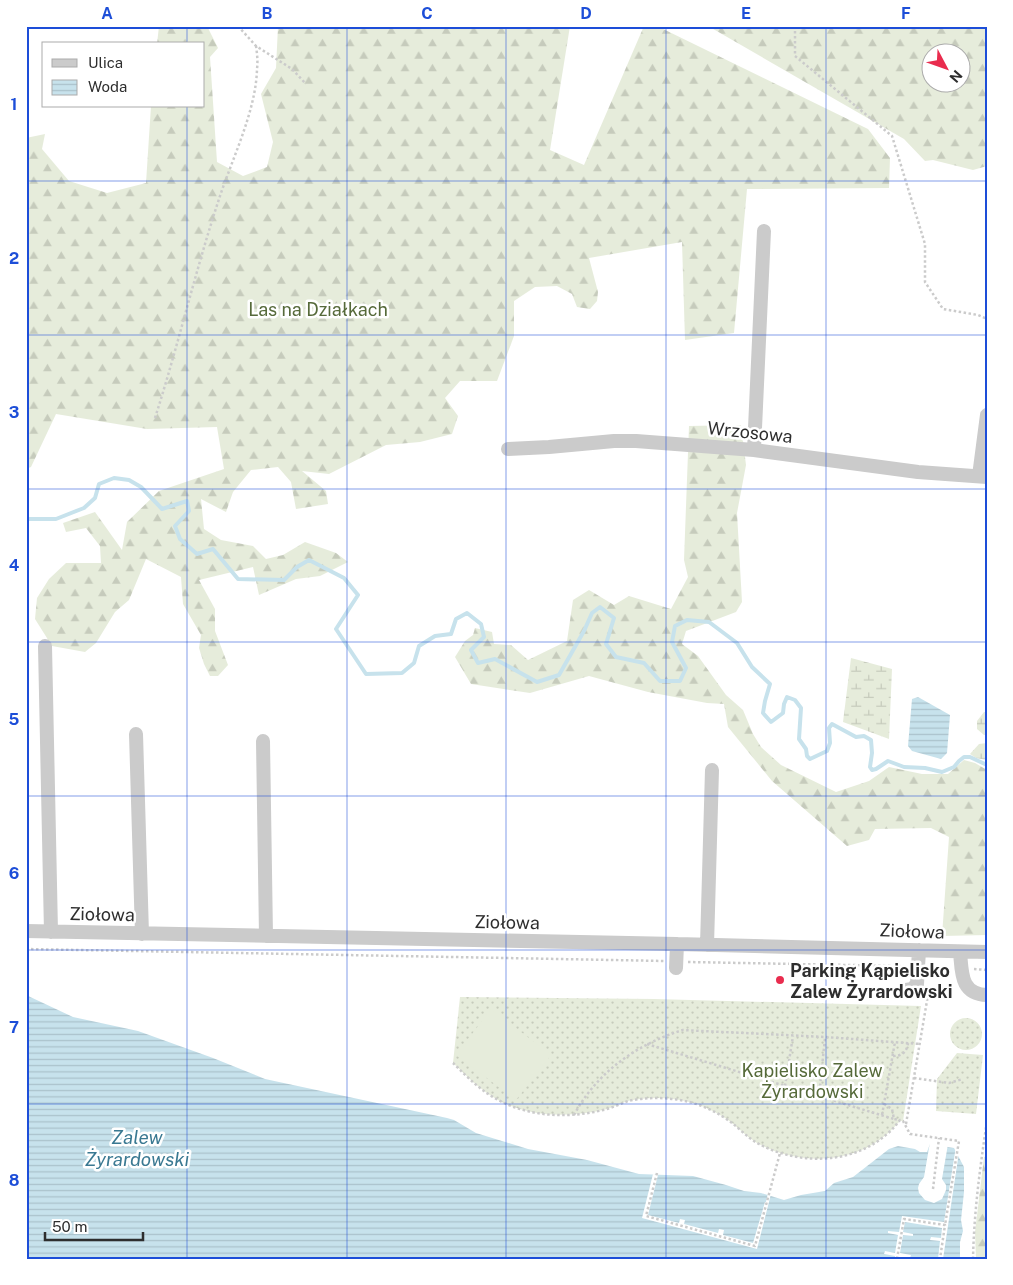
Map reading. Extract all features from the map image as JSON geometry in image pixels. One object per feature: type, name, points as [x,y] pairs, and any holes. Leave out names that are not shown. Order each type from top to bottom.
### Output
[{"type":"street","points":[[754,450],[764,231]]},
{"type":"street","points":[[983,476],[987,415]]},
{"type":"street","name":"Wrzosowa","points":[[508,449],[636,441],[754,450],[918,472],[983,476]]},
{"type":"street","points":[[45,646],[51,932]]},
{"type":"street","points":[[136,734],[142,934]]},
{"type":"street","points":[[263,741],[266,936]]},
{"type":"street","points":[[707,945],[712,770]]},
{"type":"street","name":"Ziołowa","points":[[26,931],[987,952]]},
{"type":"street","points":[[676,965],[677,944]]},
{"type":"street","points":[[906,990],[912,989],[917,984],[924,968],[918,950]]},
{"type":"street","points":[[960,952],[962,972],[967,988],[979,995],[987,995]]},
{"type":"path","points":[[238,26],[256,46],[292,70],[306,84]]},
{"type":"path","points":[[795,26],[795,56],[892,136],[925,244],[925,282],[943,309],[978,315],[987,319]]},
{"type":"path","points":[[155,418],[218,200],[247,120],[254,94],[257,69],[256,46]]},
{"type":"path","points":[[26,949],[676,965],[903,966],[905,968],[924,968],[931,974]]},
{"type":"path","points":[[905,1126],[930,989]]},
{"type":"path","points":[[574,1115],[592,1088],[610,1069],[646,1044],[665,1035],[683,1030],[920,1044]]},
{"type":"path","points":[[785,1086],[793,1036]]},
{"type":"path","points":[[819,1096],[825,1037]]},
{"type":"path","points":[[882,1115],[895,1042]]},
{"type":"path","points":[[893,1056],[900,1056],[904,1053],[908,1043]]},
{"type":"path","points":[[646,1044],[903,1121],[910,1134],[959,1142],[940,1259]]},
{"type":"path","points":[[453,1063],[494,1098],[535,1113],[574,1115],[610,1108],[642,1098],[684,1101],[718,1114],[758,1143],[780,1153],[813,1160],[843,1156],[860,1150],[886,1135],[900,1120]]},
{"type":"path","points":[[914,1078],[949,1083],[962,1080]]},
{"type":"path","points":[[884,1104],[892,1109],[894,1119]]},
{"type":"path","points":[[973,1259],[973,1236],[980,1161],[987,1121]]},
{"type":"path","points":[[933,1189],[939,1138]]},
{"type":"path","points":[[657,1173],[646,1216],[755,1246],[780,1153]]},
{"type":"path","points":[[897,1259],[904,1218],[945,1225]]},
{"type":"green space","name":"Las na Działkach","points":[[159,26],[207,26],[218,48],[210,57],[217,162],[243,176],[267,167],[273,142],[261,94],[276,68],[278,26],[570,26],[550,150],[584,165],[644,26],[657,26],[868,129],[890,158],[889,188],[747,189],[734,333],[685,340],[682,242],[589,258],[598,292],[597,301],[590,309],[577,307],[572,294],[557,286],[535,287],[514,301],[514,336],[497,381],[460,381],[445,398],[458,416],[452,434],[420,442],[386,445],[329,474],[302,471],[326,491],[328,504],[296,509],[291,482],[278,467],[251,470],[233,492],[226,512],[201,499],[204,529],[221,540],[253,546],[266,559],[283,555],[305,542],[336,553],[348,562],[320,576],[296,579],[259,595],[253,567],[199,580],[215,609],[215,631],[228,665],[218,676],[210,676],[204,664],[199,648],[201,635],[183,604],[181,577],[146,559],[129,600],[115,612],[96,643],[85,652],[52,646],[35,619],[37,598],[49,579],[66,563],[101,563],[100,546],[86,528],[66,532],[63,523],[95,512],[122,550],[127,522],[159,491],[224,469],[217,427],[147,429],[56,414],[31,467],[26,469],[26,138],[45,134],[42,149],[69,181],[107,193],[146,183],[151,108],[205,108],[205,42],[157,42]]},
{"type":"green space","points":[[708,26],[987,26],[987,166],[973,170],[933,160],[925,161],[904,139]]},
{"type":"green space","points":[[741,425],[746,465],[737,513],[742,602],[736,612],[686,631],[682,644],[698,656],[726,695],[743,710],[753,734],[761,747],[781,765],[836,792],[869,781],[889,767],[922,774],[948,774],[964,760],[975,763],[987,770],[987,935],[942,936],[949,837],[931,828],[875,829],[869,840],[847,846],[772,781],[728,727],[724,704],[707,703],[648,692],[589,676],[530,693],[471,684],[455,657],[465,641],[473,635],[475,628],[492,632],[494,644],[511,645],[528,660],[567,641],[573,600],[589,590],[614,605],[629,596],[671,609],[688,577],[684,560],[689,426]]},
{"type":"green space","points":[[851,658],[892,669],[889,739],[843,722]]},
{"type":"green space","points":[[984,712],[987,712],[987,735],[984,735],[977,729],[977,721]]},
{"type":"green space","points":[[987,743],[987,760],[976,758],[970,754],[979,744]]},
{"type":"green space","name":"Kapielisko Zalew Żyrardowski","points":[[460,997],[654,999],[921,1006],[903,1121],[900,1121],[873,1144],[858,1152],[824,1158],[807,1158],[791,1156],[759,1144],[716,1112],[691,1102],[649,1098],[628,1101],[593,1112],[564,1115],[534,1112],[506,1104],[482,1090],[453,1063]]},
{"type":"green space","points":[[491,1009],[551,1055],[516,1100],[456,1055]]},
{"type":"green space","points":[[966,1018],[972,1019],[977,1023],[981,1028],[981,1040],[977,1045],[972,1049],[966,1050],[960,1049],[955,1045],[951,1040],[950,1034],[951,1028],[955,1023],[960,1019]]},
{"type":"green space","points":[[957,1053],[983,1055],[976,1114],[936,1111],[937,1079]]},
{"type":"green space","points":[[987,1156],[987,1259],[976,1259],[975,1232],[984,1157]]},
{"type":"water","points":[[918,697],[950,715],[947,753],[941,759],[912,751],[908,746],[912,699]]},
{"type":"water","name":"Zalew Żyrardowski","points":[[26,995],[73,1017],[138,1031],[265,1079],[447,1118],[476,1133],[528,1149],[587,1160],[639,1174],[693,1176],[784,1200],[825,1191],[834,1183],[853,1177],[889,1149],[898,1146],[915,1149],[920,1152],[927,1152],[930,1144],[954,1148],[964,1167],[961,1220],[963,1231],[960,1242],[960,1259],[26,1259]]},
{"type":"pier","points":[[930,1142],[948,1144],[942,1179],[946,1185],[946,1190],[942,1199],[934,1203],[925,1200],[919,1193],[918,1188],[924,1177]]},
{"type":"pier","points":[[956,1146],[959,1152],[943,1259],[938,1259],[940,1241],[930,1240],[931,1237],[941,1238],[942,1228],[905,1222],[903,1232],[913,1234],[913,1236],[903,1235],[900,1253],[911,1255],[910,1258],[900,1257],[895,1259],[895,1256],[884,1254],[885,1251],[895,1253],[898,1235],[888,1233],[888,1231],[899,1232],[902,1216],[944,1222]]},
{"type":"pier","points":[[653,1174],[658,1175],[648,1215],[679,1223],[680,1219],[685,1220],[684,1224],[718,1233],[719,1229],[724,1230],[723,1235],[753,1243],[768,1193],[771,1194],[757,1249],[642,1218]]},
{"type":"waterway","points":[[26,519],[56,519],[84,508],[95,498],[99,484],[114,478],[129,480],[141,487],[162,509],[187,501],[189,511],[175,526],[180,539],[197,554],[213,549],[238,579],[284,580],[297,567],[309,560],[344,578],[358,595],[336,629],[366,674],[402,673],[414,663],[419,646],[435,636],[451,634],[456,619],[467,613],[481,624],[484,637],[471,650],[478,663],[495,659],[537,682],[559,675],[592,613],[600,607],[614,618],[606,644],[616,657],[644,663],[660,681],[680,681],[686,668],[672,642],[675,626],[687,620],[709,622],[737,643],[752,667],[770,684],[763,713],[771,722],[783,713],[787,697],[795,700],[801,708],[799,739],[810,759],[827,751],[830,743],[829,728],[832,724],[856,737],[864,736],[871,740],[870,767],[872,770],[888,761],[904,767],[925,768],[942,772],[954,767],[964,757],[970,757],[987,765]]},
{"type":"place","name":"Parking Kąpielisko Zalew Żyrardowski","points":[[780,980]]}]
